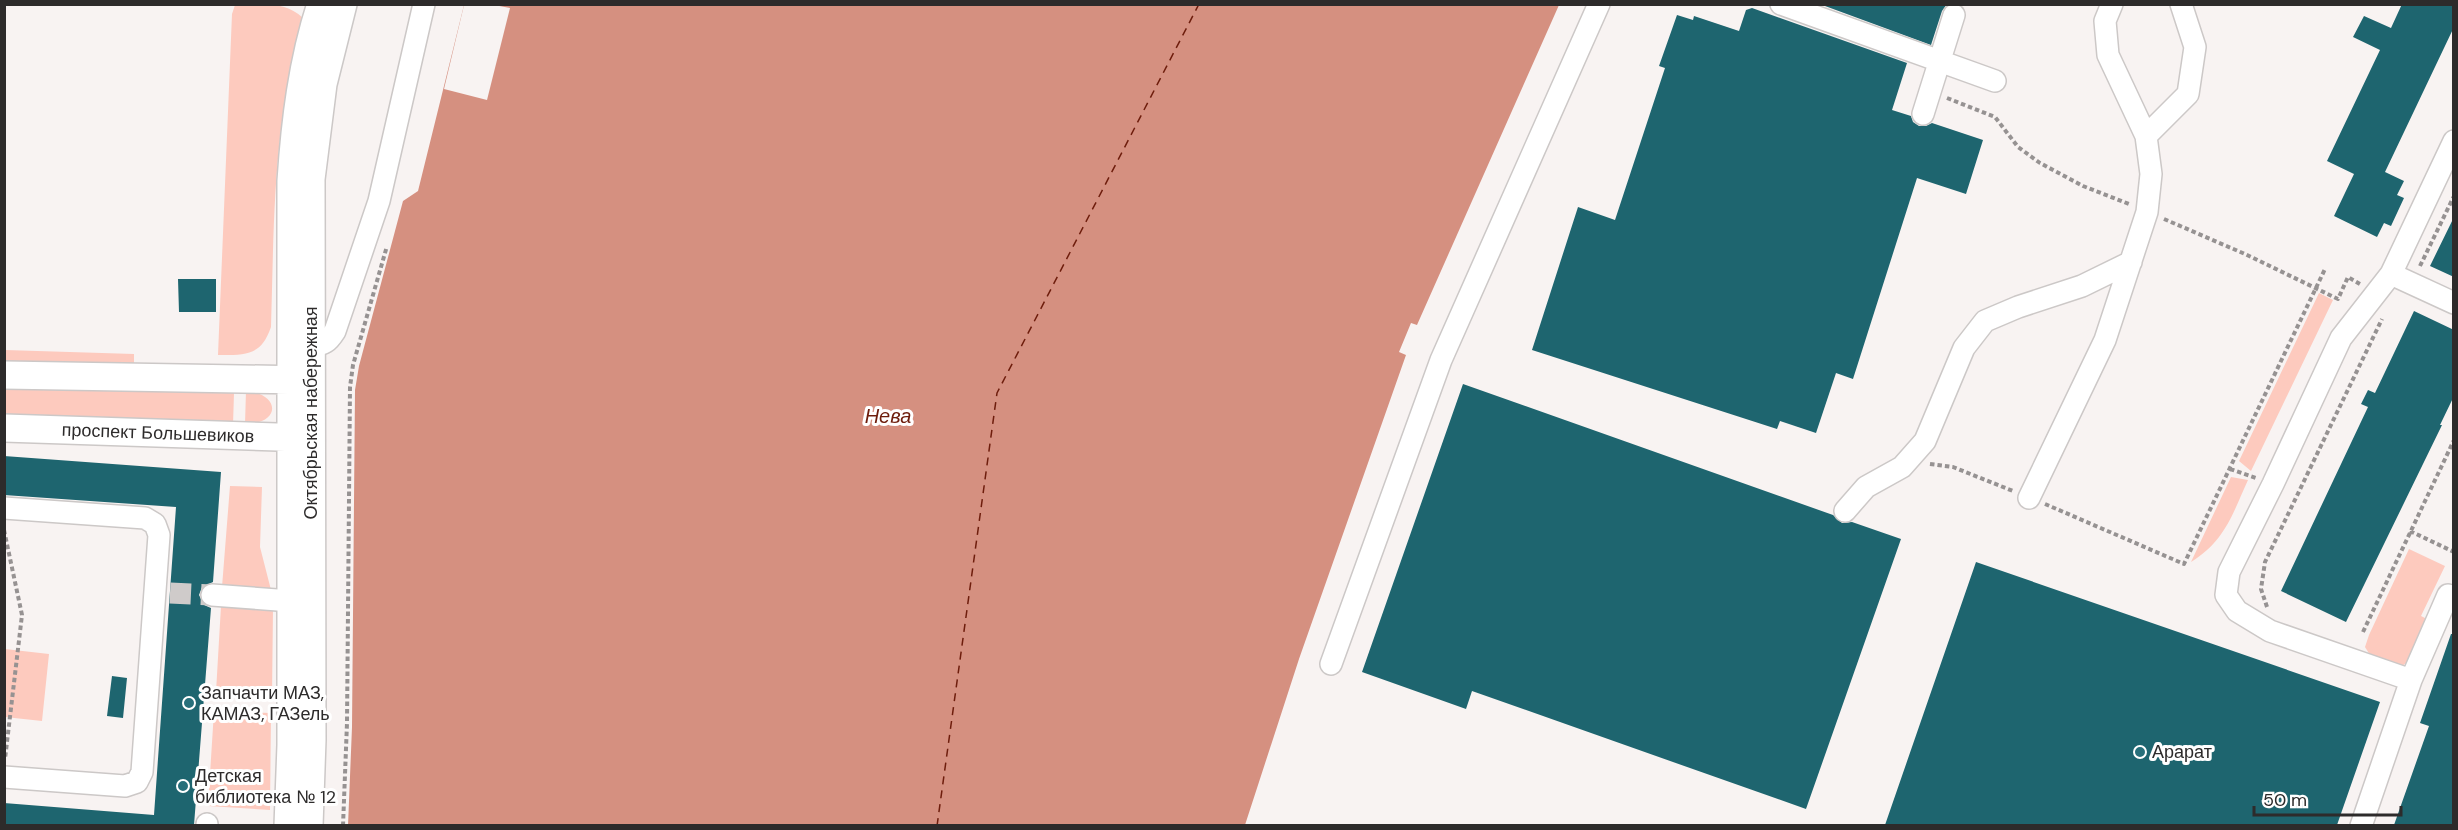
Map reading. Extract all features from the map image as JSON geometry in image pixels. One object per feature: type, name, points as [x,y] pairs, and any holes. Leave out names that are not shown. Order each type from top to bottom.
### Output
[{"type":"main road","name":"Октябрьская набережная","points":[[301,380],[311,346],[311,178],[323,84],[322,6]]},
{"type":"main road","name":"Октябрьская набережная","points":[[309,825],[312,740],[301,380],[290,227],[295,128],[302,82],[322,6]]},
{"type":"main road","points":[[4,375],[301,380]]},
{"type":"main road","name":"проспект Большевиков","points":[[4,429],[302,438]]},
{"type":"main road","name":"Октябрьская набережная","points":[[288,825],[291,745],[291,601],[302,438]]},
{"type":"lane","points":[[311,346],[323,345],[335,331],[379,201],[424,4]]},
{"type":"lane","points":[[1331,664],[1441,360],[1599,4]]},
{"type":"lane","points":[[2029,498],[2106,340],[2147,212],[2151,174],[2146,136],[2108,56],[2105,21],[2112,4]]},
{"type":"lane","points":[[2146,136],[2188,94],[2195,47],[2181,4]]},
{"type":"lane","points":[[1786,5],[1995,81]]},
{"type":"lane","points":[[1923,114],[1954,15]]},
{"type":"lane","points":[[2411,680],[2270,631],[2237,611],[2226,595],[2229,572],[2341,338],[2391,274],[2454,141]]},
{"type":"lane","points":[[1845,511],[1866,486],[1902,467],[1925,441],[1964,348],[1984,321],[2082,286],[2131,262]]},
{"type":"lane","points":[[2391,274],[2454,303]]},
{"type":"lane","points":[[4,508],[145,518],[155,524],[159,535],[162,592],[142,772],[137,782],[126,786],[4,777]]},
{"type":"lane","points":[[2361,825],[2411,680],[2448,595],[2454,598]]},
{"type":"lane","points":[[212,596],[291,601]]},
{"type":"path","points":[[2410,283],[2454,196]]},
{"type":"path","points":[[343,825],[347,723],[350,387],[353,365],[390,236]]},
{"type":"path","points":[[2184,564],[2325,269]]},
{"type":"path","points":[[2258,624],[2267,606],[2261,589],[2265,562],[2386,313]]},
{"type":"path","points":[[2363,632],[2410,531],[2451,451],[2454,440]]},
{"type":"path","points":[[4,530],[22,615],[4,763]]},
{"type":"path","points":[[2410,531],[2454,552]]},
{"type":"shaded area","points":[[235,5],[280,6],[296,12],[303,18],[293,60],[278,154],[271,327],[267,337],[257,349],[244,354],[218,355],[232,14]]},
{"type":"shaded area","points":[[2319,293],[2333,300],[2251,471],[2239,461]]},
{"type":"shaded area","points":[[5,350],[134,354],[134,365],[5,362]]},
{"type":"shaded area","points":[[5,387],[234,393],[233,425],[5,418]]},
{"type":"shaded area","points":[[246,391],[266,397],[271,403],[270,414],[257,423],[245,424]]},
{"type":"shaded area","points":[[2231,477],[2248,480],[2232,516],[2212,545],[2191,562]]},
{"type":"shaded area","points":[[230,486],[262,487],[260,547],[271,590],[222,587]]},
{"type":"shaded area","points":[[2409,549],[2445,566],[2421,616],[2427,619],[2409,661],[2402,666],[2370,655],[2365,647]]},
{"type":"shaded area","points":[[221,606],[273,608],[272,697],[216,692]]},
{"type":"shaded area","points":[[5,649],[49,654],[42,721],[5,717]]},
{"type":"shaded area","points":[[214,711],[271,713],[270,810],[208,806]]},
{"type":"water","name":"Нева","points":[[464,5],[1559,5],[1417,325],[1411,323],[1399,352],[1406,355],[1299,659],[1245,825],[348,826],[352,727],[355,390],[359,366],[403,201],[418,191]]},
{"type":"pier","points":[[464,5],[494,5],[510,8],[487,100],[444,89]]},
{"type":"building","points":[[1825,4],[1947,4],[1942,11],[1931,45],[1825,6]]},
{"type":"building","points":[[2402,4],[2454,4],[2454,27],[2385,172],[2404,181],[2397,195],[2404,198],[2391,226],[2384,223],[2377,237],[2334,216],[2354,174],[2327,161],[2380,50],[2353,37],[2364,16],[2391,28]]},
{"type":"building","points":[[1752,8],[1907,63],[1892,110],[1911,116],[1913,122],[1919,126],[1932,123],[1983,140],[1966,194],[1917,178],[1853,379],[1836,373],[1816,433],[1780,421],[1777,429],[1532,350],[1578,207],[1615,220],[1665,68],[1659,66],[1677,15],[1693,20],[1694,16],[1739,31],[1746,10]]},
{"type":"building","points":[[2454,217],[2454,277],[2430,266]]},
{"type":"building","points":[[178,279],[216,279],[216,312],[179,312]]},
{"type":"building","points":[[2414,311],[2454,330],[2454,396],[2346,622],[2281,591],[2368,407],[2361,404],[2368,390],[2375,393]]},
{"type":"building","points":[[1463,384],[1833,515],[1842,523],[1852,522],[1901,539],[1806,809],[1472,691],[1466,709],[1362,672]]},
{"type":"building","points":[[4,456],[221,472],[213,582],[202,587],[199,595],[204,605],[211,608],[194,825],[4,825],[4,803],[154,815],[176,507],[4,495]]},
{"type":"building","points":[[1976,562],[2380,702],[2337,825],[1885,825]]},
{"type":"building","points":[[2451,634],[2454,634],[2454,825],[2394,825],[2429,726],[2420,723]]},
{"type":"building","points":[[112,676],[127,678],[123,718],[107,716]]},
{"type":"ferry route","points":[[937,826],[997,393],[1199,4]]},
{"type":"tunnel","points":[[170,593],[212,595]]},
{"type":"place","name":"Запчачти МАЗ, КАМАЗ, ГАЗель","points":[[189,703]]},
{"type":"place","name":"Арарат","points":[[2140,752]]},
{"type":"place","name":"Детская библиотека № 12","points":[[183,786]]}]
